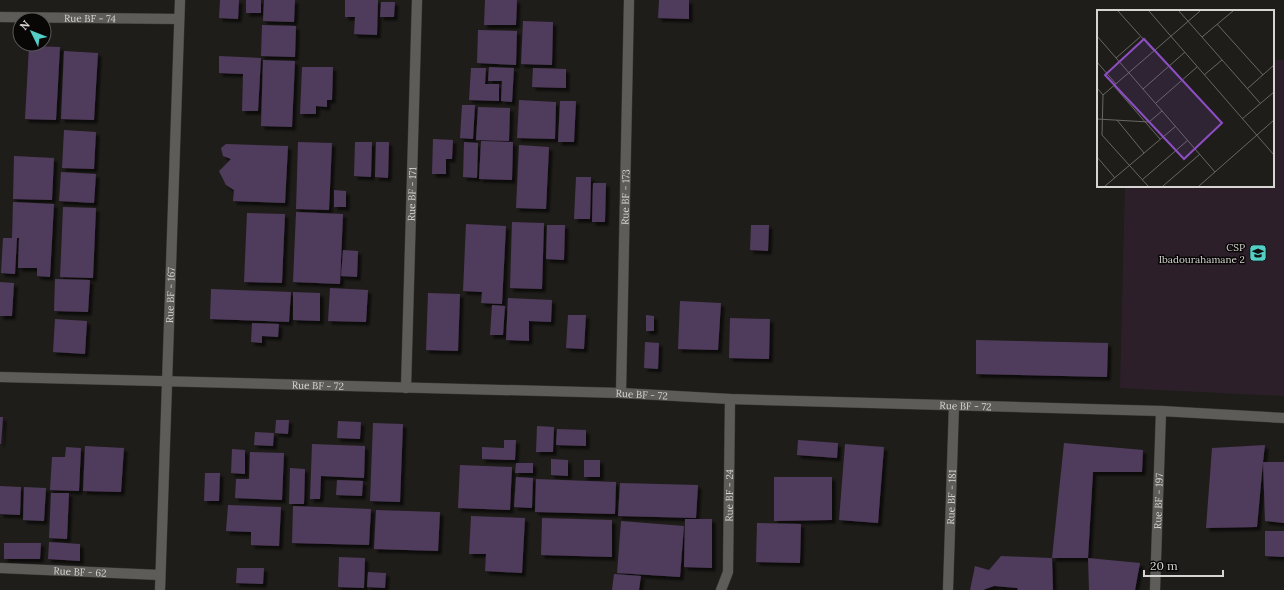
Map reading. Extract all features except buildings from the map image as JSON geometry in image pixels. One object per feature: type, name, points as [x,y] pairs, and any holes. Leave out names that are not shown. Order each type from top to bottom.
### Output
[{"type":"street","name":"Rue BF - 167","points":[[160,590],[180,0]]},
{"type":"street","name":"Rue BF - 171","points":[[406,388],[417,0]]},
{"type":"street","name":"Rue BF - 173","points":[[621,393],[629,0]]},
{"type":"street","name":"Rue BF - 74","points":[[0,17],[179,19]]},
{"type":"street","name":"Rue BF - 72","points":[[0,377],[621,393],[730,399],[1161,411],[1284,418]]},
{"type":"street","name":"Rue BF - 24","points":[[721,590],[728,572],[730,399]]},
{"type":"street","name":"Rue BF - 181","points":[[948,590],[954,405]]},
{"type":"street","name":"Rue BF - 197","points":[[1155,590],[1161,411]]},
{"type":"street","name":"Rue BF - 62","points":[[0,568],[160,575]]},
{"type":"shaded area","points":[[1274,60],[1284,60],[1284,396],[1120,388],[1125,187],[1274,187]]},
{"type":"place","name":"CSP Ibadourahamane 2","points":[[1258,253]]}]
